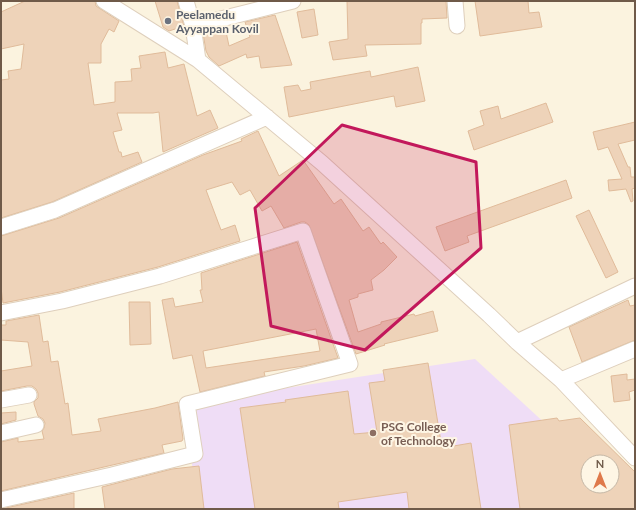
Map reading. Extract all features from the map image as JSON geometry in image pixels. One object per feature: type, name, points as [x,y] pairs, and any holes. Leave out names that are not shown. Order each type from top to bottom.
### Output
[{"type":"street","points":[[104,1],[198,60],[322,163],[517,342],[561,380],[635,458]]},
{"type":"street","points":[[186,1],[193,26],[198,60]]},
{"type":"street","points":[[193,26],[293,1]]},
{"type":"street","points":[[455,1],[457,26]]},
{"type":"street","points":[[1,227],[55,210],[267,117]]},
{"type":"street","points":[[1,313],[160,276],[303,231],[350,364],[187,404],[195,454],[112,475],[1,500]]},
{"type":"street","points":[[517,342],[635,286]]},
{"type":"street","points":[[561,380],[635,349]]},
{"type":"street","points":[[1,400],[29,395]]},
{"type":"street","points":[[1,433],[36,425]]},
{"type":"highlighted area","points":[[342,125],[476,162],[481,248],[365,350],[271,326],[255,208]]},
{"type":"shaded area","name":"PSG College of Technology","points":[[475,359],[580,456],[580,494],[620,494],[635,509],[195,509],[188,403]]},
{"type":"building","points":[[25,1],[95,1],[96,6],[119,21],[114,32],[109,29],[101,44],[101,63],[88,63],[94,105],[115,102],[115,82],[132,81],[131,69],[141,68],[139,56],[165,52],[168,68],[184,64],[197,116],[210,110],[218,128],[163,152],[159,112],[117,113],[122,130],[113,132],[119,152],[121,152],[122,157],[138,152],[142,162],[52,202],[1,218],[1,80],[9,79],[8,71],[21,69],[24,44],[1,49],[1,12]]},
{"type":"building","points":[[155,1],[177,1],[184,26],[169,31],[163,27]]},
{"type":"building","points":[[347,1],[446,1],[447,18],[422,19],[421,44],[365,45],[367,56],[333,60],[329,42],[348,39]]},
{"type":"building","points":[[475,1],[528,1],[529,13],[539,12],[542,27],[480,36]]},
{"type":"building","points":[[314,9],[318,35],[302,38],[297,12]]},
{"type":"building","points":[[275,15],[292,65],[261,68],[259,56],[247,58],[246,54],[219,66],[209,57],[206,51],[203,33],[225,27],[229,46],[250,37],[245,22]]},
{"type":"building","points":[[418,67],[425,101],[396,107],[394,96],[289,117],[284,87],[298,85],[301,91],[311,89],[310,82],[370,71],[371,77]]},
{"type":"building","points":[[546,103],[553,122],[474,150],[468,131],[484,125],[480,111],[498,106],[501,119]]},
{"type":"building","points":[[635,122],[635,140],[618,144],[628,167],[630,167],[631,177],[635,177],[635,188],[632,189],[633,201],[631,202],[626,189],[609,191],[608,180],[622,179],[608,147],[598,150],[593,132]]},
{"type":"building","points":[[258,131],[279,176],[303,160],[334,204],[341,199],[363,231],[369,227],[381,244],[383,242],[397,257],[371,280],[373,290],[358,294],[358,297],[349,300],[358,332],[381,324],[381,322],[433,311],[438,331],[384,344],[385,345],[356,354],[309,225],[305,222],[301,222],[284,228],[271,206],[262,211],[250,190],[240,195],[232,182],[206,190],[221,230],[235,225],[240,241],[158,267],[60,292],[3,303],[1,288],[1,236],[59,218],[203,155],[242,141],[241,139]]},
{"type":"building","points":[[566,180],[572,198],[467,236],[469,242],[445,251],[436,227]]},
{"type":"building","points":[[589,210],[618,272],[606,278],[576,216]]},
{"type":"building","points":[[297,242],[338,358],[304,366],[264,372],[265,376],[200,392],[192,355],[173,359],[162,300],[173,298],[175,307],[203,302],[200,290],[202,290],[201,273]],"holes":[[[316,329],[320,351],[206,368],[203,351]]]},
{"type":"building","points":[[628,300],[630,306],[635,305],[635,340],[582,362],[569,327]]},
{"type":"building","points":[[129,302],[150,302],[151,344],[130,345]]},
{"type":"building","points":[[39,315],[43,342],[48,341],[51,362],[58,361],[65,404],[68,403],[72,435],[101,431],[98,419],[178,402],[182,441],[162,445],[164,453],[1,491],[1,442],[18,438],[18,442],[44,439],[42,431],[45,423],[43,419],[38,416],[34,402],[38,398],[38,393],[32,386],[1,391],[1,371],[32,366],[28,342],[1,340],[1,325],[6,325],[6,321]]},
{"type":"building","points":[[428,363],[442,448],[471,443],[481,509],[409,509],[407,492],[338,502],[339,509],[255,509],[240,408],[286,402],[285,400],[348,391],[354,434],[377,432],[369,383],[385,381],[383,370]]},
{"type":"building","points":[[627,374],[627,380],[635,379],[635,390],[629,392],[630,400],[614,402],[611,376]]},
{"type":"building","points":[[16,412],[16,420],[1,424],[1,413]]},
{"type":"building","points":[[557,418],[559,421],[580,418],[617,454],[580,454],[580,494],[620,494],[620,457],[635,472],[635,509],[520,509],[509,425]]},
{"type":"building","points":[[199,466],[204,509],[105,509],[102,487],[172,469]]},
{"type":"building","points":[[74,493],[74,509],[1,509]]},
{"type":"place","name":"Peelamedu Ayyappan Kovil","points":[[168,21]]},
{"type":"place","name":"PSG College of Technology","points":[[373,433]]}]
